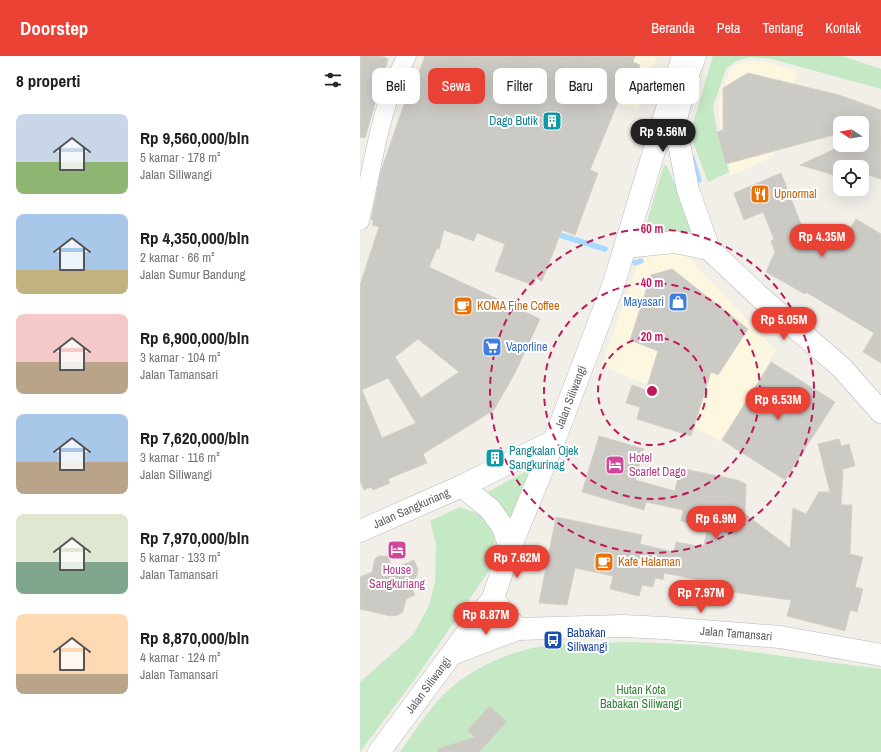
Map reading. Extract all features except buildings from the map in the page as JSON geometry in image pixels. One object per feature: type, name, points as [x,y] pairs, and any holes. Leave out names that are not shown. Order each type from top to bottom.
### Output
[{"type":"main road","name":"Jalan Siliwangi","points":[[380,752],[418,697],[493,598],[510,548],[554,441],[614,283],[683,56]]},
{"type":"main road","points":[[695,56],[688,74],[675,123],[688,190],[709,248],[759,296],[842,368],[881,412]]},
{"type":"main road","points":[[625,247],[675,242],[709,248]]},
{"type":"main road","name":"Jalan Sangkuriang","points":[[360,531],[462,486],[554,441]]},
{"type":"main road","name":"Jalan Sangkuriang","points":[[462,486],[490,509],[503,527],[510,548]]},
{"type":"main road","points":[[493,598],[518,629]]},
{"type":"main road","name":"Jalan Tamansari","points":[[452,654],[518,629],[582,626],[664,628],[780,638],[881,655]]},
{"type":"street","points":[[360,221],[386,108],[394,83],[407,56]]},
{"type":"shaded area","points":[[523,56],[657,56],[653,68],[615,68],[615,101],[607,98],[607,68],[555,68],[555,79],[547,76],[547,68],[527,68],[519,65]]},
{"type":"shaded area","points":[[747,61],[765,62],[797,71],[773,157],[731,175],[719,119],[719,101],[729,72],[737,64]]},
{"type":"shaded area","points":[[622,104],[640,104],[638,110]]},
{"type":"shaded area","points":[[670,249],[684,253],[776,351],[721,442],[688,423],[695,404],[602,366],[638,262],[649,255]]},
{"type":"green space","points":[[713,56],[842,56],[881,69],[881,89],[772,59],[750,57],[736,61],[726,69],[713,106],[717,132],[729,172],[708,182],[690,134]]},
{"type":"green space","points":[[664,165],[667,166],[695,230],[693,232],[644,231]]},
{"type":"green space","points":[[543,462],[517,527],[486,493]]},
{"type":"green space","points":[[460,507],[486,517],[490,523],[495,541],[492,566],[418,675],[360,752],[360,682],[413,635],[429,606],[435,582],[436,544],[430,521]]},
{"type":"green space","name":"Hutan Kota Babakan Siliwangi","points":[[633,642],[701,645],[881,669],[881,752],[400,752],[425,716],[454,685],[466,676],[492,662],[505,656],[545,646],[583,643]]},
{"type":"waterway","points":[[692,158],[699,180]]},
{"type":"waterway","points":[[553,233],[605,249]]},
{"type":"waterway","points":[[635,263],[641,261]]},
{"type":"place","name":"Dago Butik","points":[[552,121]]},
{"type":"place","name":"Upnormal","points":[[760,194]]},
{"type":"place","name":"Mayasari","points":[[678,302]]},
{"type":"place","name":"KOMA Fine Coffee","points":[[463,306]]},
{"type":"place","name":"Vaporline","points":[[492,347]]},
{"type":"place","name":"Pangkalan Ojek Sangkurinag","points":[[495,458]]},
{"type":"place","name":"Hotel Scarlet Dago","points":[[615,465]]},
{"type":"place","name":"House Sangkuriang","points":[[397,550]]},
{"type":"place","name":"Kafe Halaman","points":[[604,562]]},
{"type":"place","name":"Babakan Siliwangi","points":[[553,640]]}]
